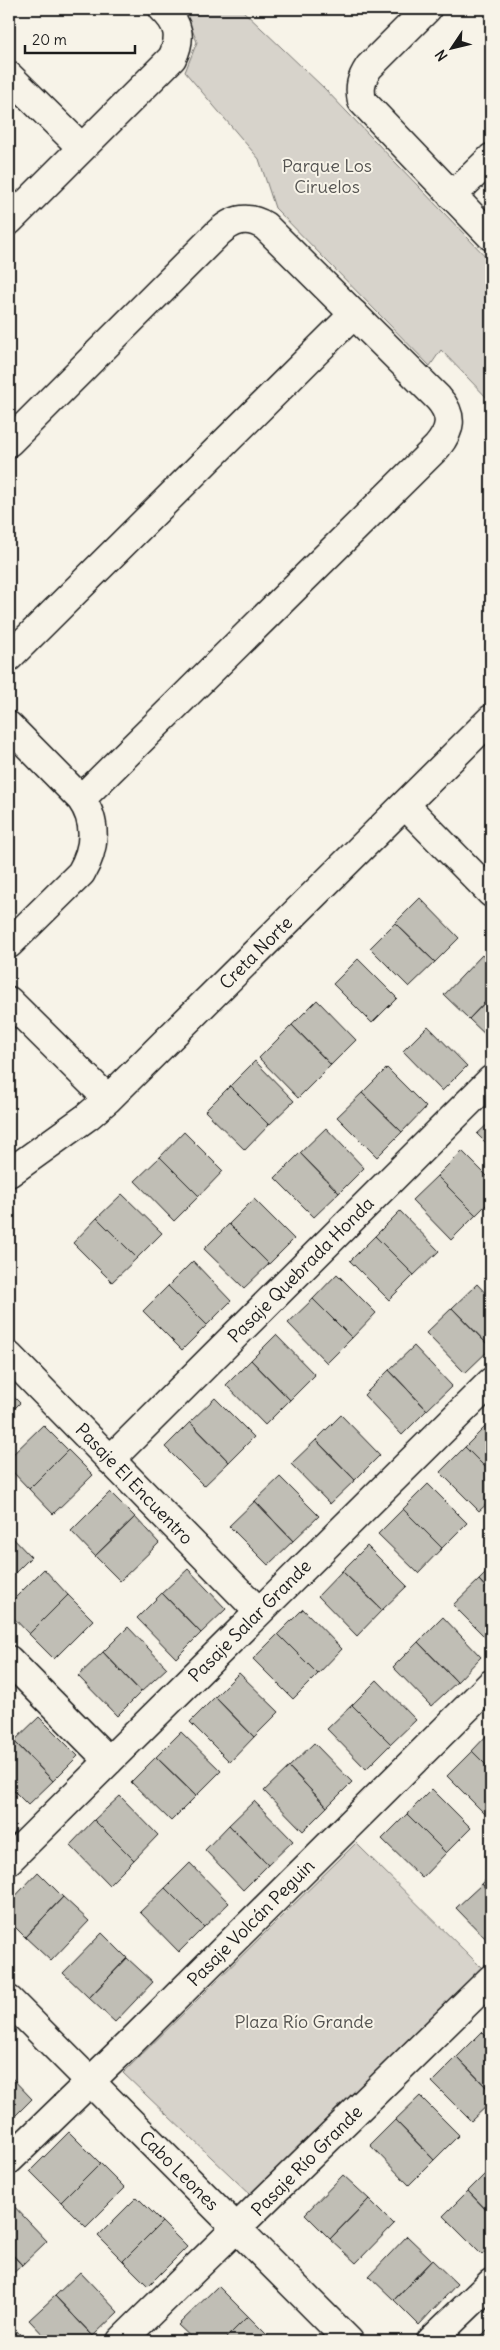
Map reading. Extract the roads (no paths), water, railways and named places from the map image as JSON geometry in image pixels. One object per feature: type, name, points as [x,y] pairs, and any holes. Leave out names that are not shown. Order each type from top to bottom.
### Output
[{"type":"street","points":[[9,221],[172,58],[179,38],[178,29],[164,9]]},
{"type":"street","points":[[427,9],[369,67],[362,77],[359,90],[362,101],[369,111],[491,236]]},
{"type":"street","points":[[9,76],[82,148]]},
{"type":"street","points":[[452,196],[491,158]]},
{"type":"street","points":[[9,442],[218,233],[235,220],[255,220],[265,226],[445,406],[450,421],[449,431],[436,447],[81,799]]},
{"type":"street","points":[[9,657],[354,314]]},
{"type":"street","name":"Creta Norte","points":[[9,1173],[108,1099],[491,719]]},
{"type":"street","points":[[9,726],[81,799],[86,807],[93,830],[92,846],[88,860],[81,873],[9,944]]},
{"type":"street","points":[[405,805],[491,892]]},
{"type":"street","points":[[9,1001],[108,1099]]},
{"type":"street","name":"Pasaje Quebrada Honda","points":[[110,1460],[491,1080]]},
{"type":"street","name":"Pasaje El Encuentro","points":[[9,1356],[259,1612]]},
{"type":"street","name":"Pasaje Salar Grande","points":[[9,1860],[491,1382]]},
{"type":"street","points":[[9,1660],[109,1761]]},
{"type":"street","name":"Pasaje Volcán Peguin","points":[[9,2160],[91,2082],[491,1684]]},
{"type":"street","name":"Pasaje Río Grande","points":[[121,2341],[238,2229],[491,1979]]},
{"type":"street","name":"Cabo Leones","points":[[9,2000],[349,2341]]},
{"type":"street","points":[[431,2341],[491,2282]]},
{"type":"park label","name":"Parque Los Ciruelos","points":[[327,176]]},
{"type":"park label","name":"Plaza Río Grande","points":[[304,2022]]}]
